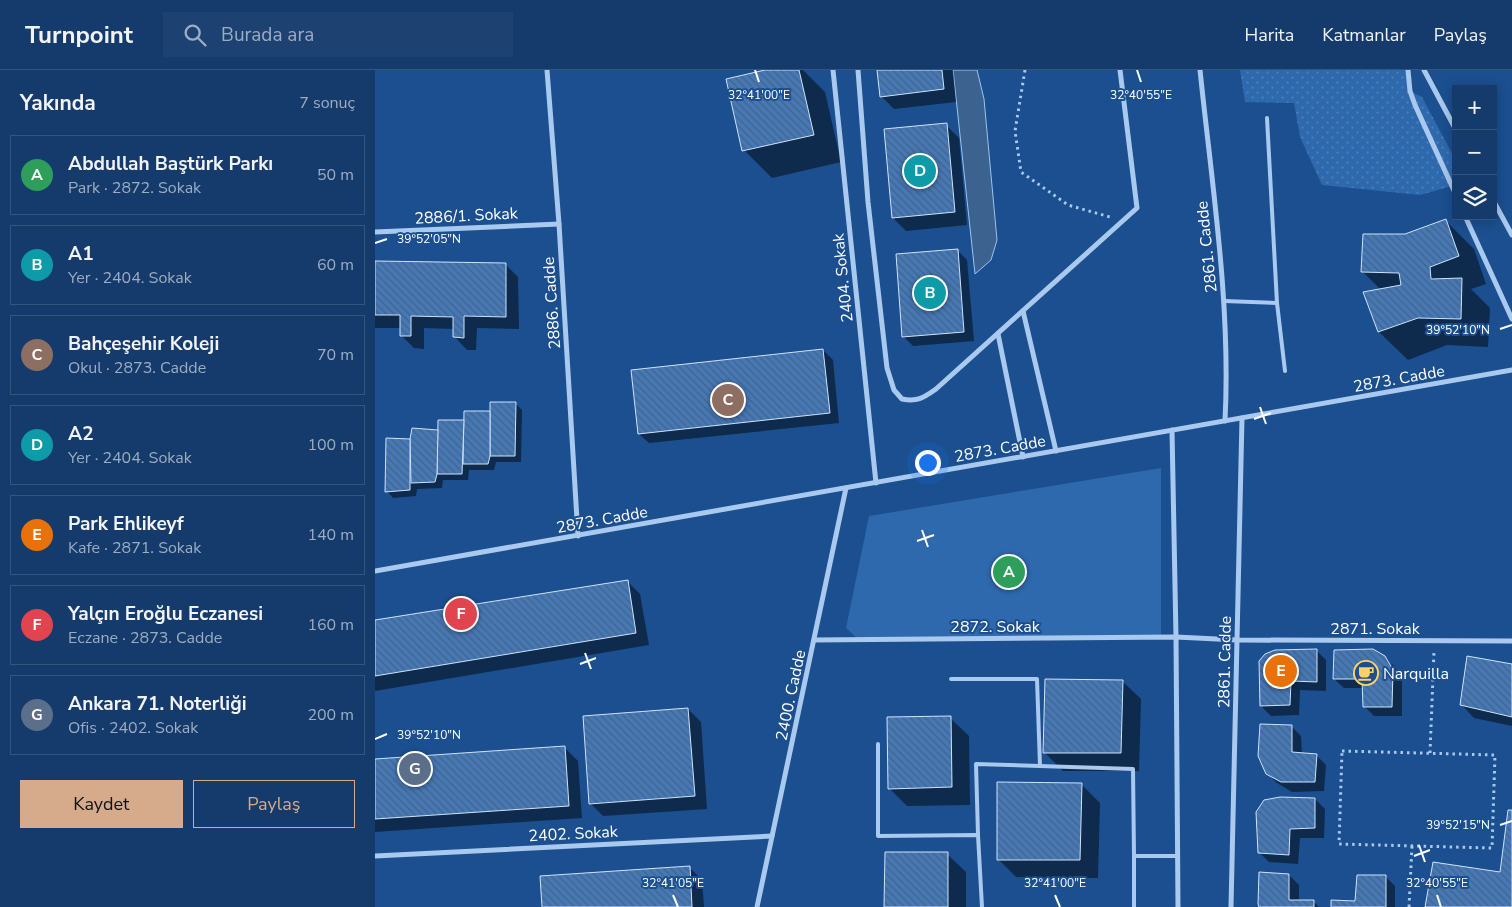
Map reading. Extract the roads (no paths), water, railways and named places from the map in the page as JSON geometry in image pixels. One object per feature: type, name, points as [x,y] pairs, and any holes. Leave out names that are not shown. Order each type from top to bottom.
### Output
[{"type":"street","name":"2886. Cadde","points":[[547,70],[559,224],[578,536]]},
{"type":"street","name":"2404. Sokak","points":[[833,70],[876,483]]},
{"type":"street","points":[[858,70],[868,202],[887,368],[894,390],[902,399],[914,401],[936,390],[1137,208],[1120,70]]},
{"type":"street","name":"2861. Cadde","points":[[1200,70],[1224,301],[1227,381],[1225,421]]},
{"type":"street","points":[[1408,70],[1410,91],[1415,105],[1452,186]]},
{"type":"street","points":[[1424,70],[1452,122]]},
{"type":"street","points":[[1497,207],[1512,235]]},
{"type":"street","points":[[1467,220],[1512,318]]},
{"type":"street","name":"2886/1. Sokak","points":[[375,232],[559,224]]},
{"type":"street","points":[[1023,311],[1056,451]]},
{"type":"street","points":[[998,334],[1023,457]]},
{"type":"street","name":"2873. Cadde","points":[[375,571],[1512,370]]},
{"type":"street","name":"2861. Cadde","points":[[1231,907],[1242,418]]},
{"type":"street","points":[[1172,430],[1178,907]]},
{"type":"street","name":"2400. Cadde","points":[[757,907],[845,488]]},
{"type":"street","name":"2872. Sokak","points":[[814,640],[1176,637],[1237,640]]},
{"type":"street","name":"2871. Sokak","points":[[1237,640],[1512,641]]},
{"type":"street","name":"2402. Sokak","points":[[375,856],[772,836]]},
{"type":"lane","points":[[1267,118],[1277,303],[1285,372]]},
{"type":"lane","points":[[1224,301],[1277,303]]},
{"type":"lane","points":[[951,679],[1037,679],[1040,766]]},
{"type":"lane","points":[[877,744],[878,836],[978,835]]},
{"type":"lane","points":[[982,907],[976,764],[1133,769],[1134,907]]},
{"type":"lane","points":[[1134,856],[1177,856]]},
{"type":"place","name":"A2","points":[[920,171]]},
{"type":"place","name":"A1","points":[[930,293]]},
{"type":"place","name":"Bahçeşehir Koleji","points":[[728,400]]},
{"type":"place","name":"Abdullah Baştürk Parkı","points":[[1009,572]]},
{"type":"place","name":"Yalçın Eroğlu Eczanesi","points":[[461,614]]},
{"type":"place","name":"Park Ehlikeyf","points":[[1281,671]]},
{"type":"place","name":"Narquilla","points":[[1366,673]]},
{"type":"place","name":"Ankara 71. Noterliği","points":[[415,769]]}]
